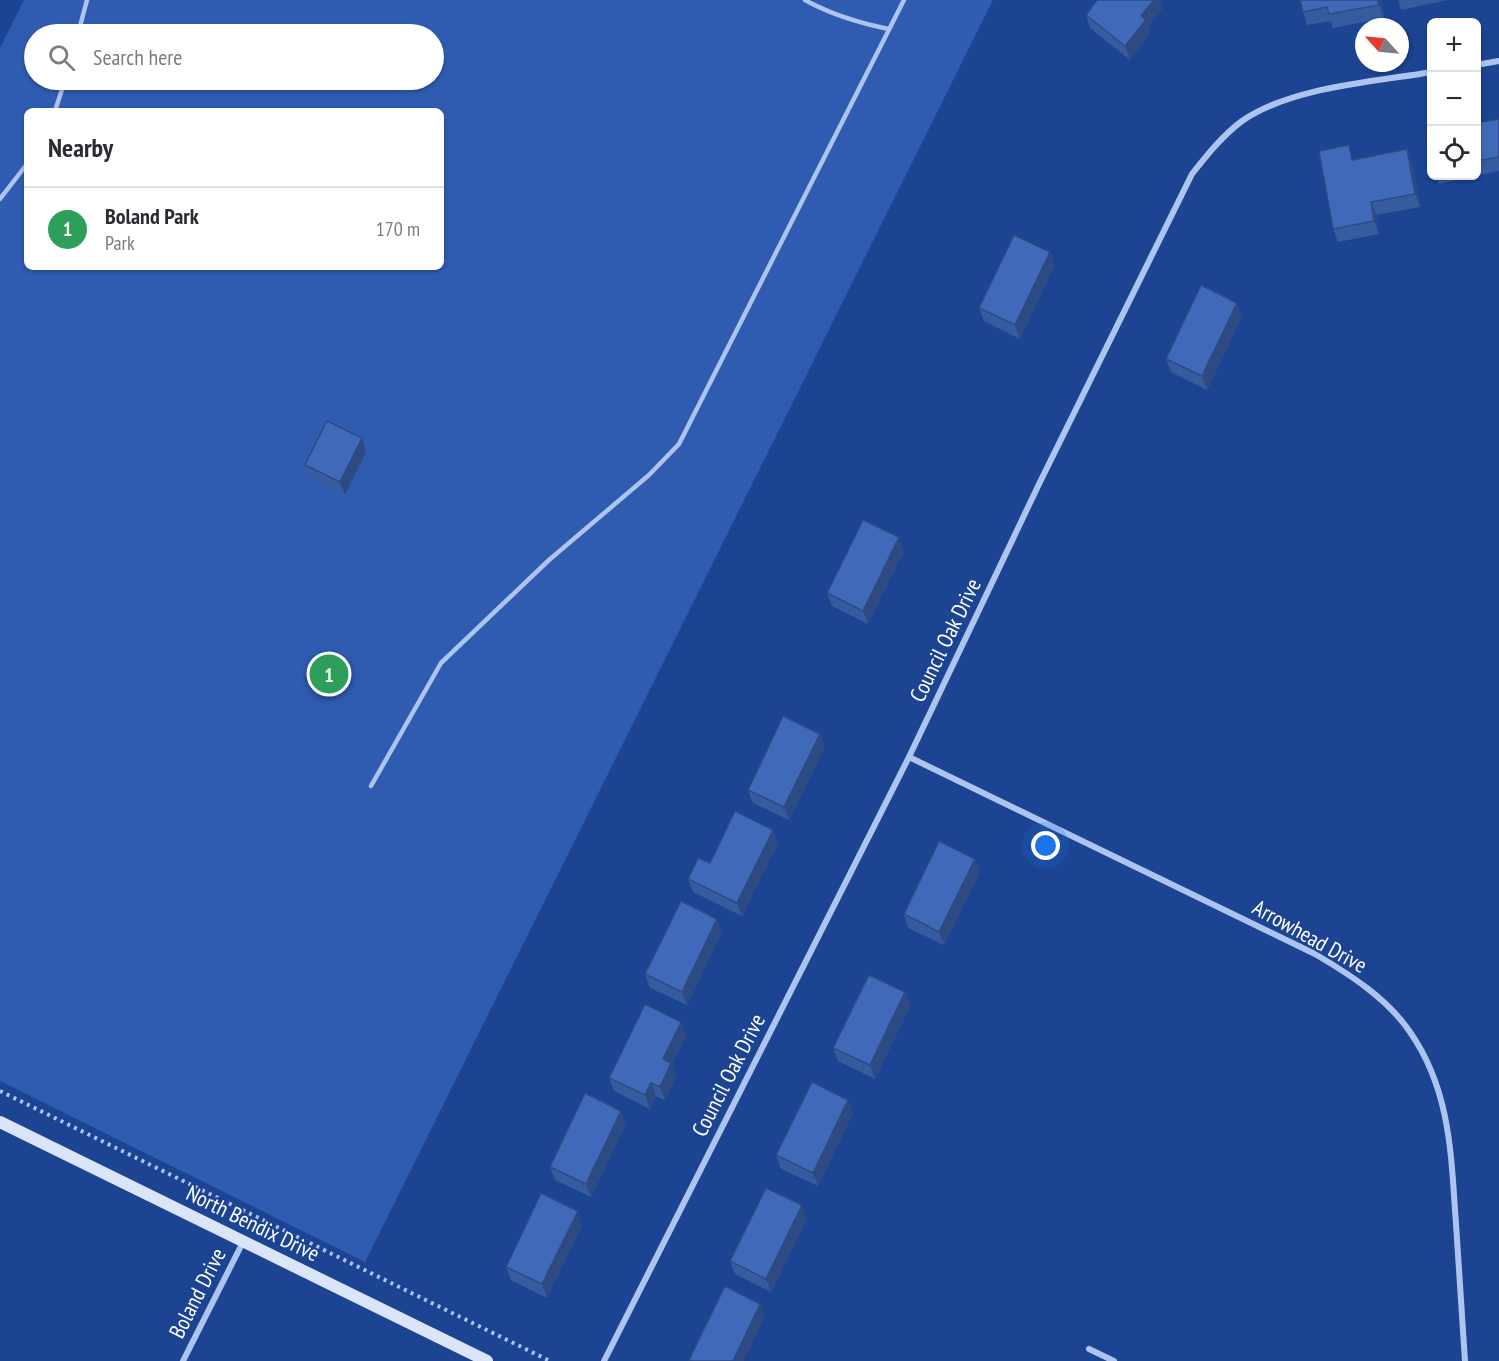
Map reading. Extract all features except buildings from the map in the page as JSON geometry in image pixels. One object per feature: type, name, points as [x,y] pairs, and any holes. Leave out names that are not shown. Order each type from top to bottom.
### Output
[{"type":"street","points":[[1481,64],[1499,61]]},
{"type":"street","name":"Council Oak Drive","points":[[604,1361],[909,757],[1035,492],[1192,174],[1216,144],[1242,122],[1284,100],[1313,92],[1427,73]]},
{"type":"street","name":"Arrowhead Drive","points":[[909,757],[1315,954],[1345,972],[1391,1010],[1409,1030],[1425,1057],[1440,1096],[1450,1136],[1465,1361]]},
{"type":"street","name":"North Bendix Drive","points":[[0,1122],[487,1361]]},
{"type":"street","name":"Boland Drive","points":[[183,1361],[243,1241]]},
{"type":"street","points":[[1089,1349],[1114,1361]]},
{"type":"lane","points":[[81,24],[87,0]]},
{"type":"lane","points":[[806,0],[835,15],[859,23],[889,28]]},
{"type":"lane","points":[[371,786],[441,663],[549,560],[649,475],[679,444],[904,0]]},
{"type":"lane","points":[[56,108],[62,90]]},
{"type":"lane","points":[[0,199],[24,168]]},
{"type":"path","points":[[0,1090],[550,1361]]},
{"type":"shaded area","points":[[24,0],[993,0],[365,1262],[0,1081],[0,48]]},
{"type":"place","name":"Boland Park","points":[[329,674]]}]
